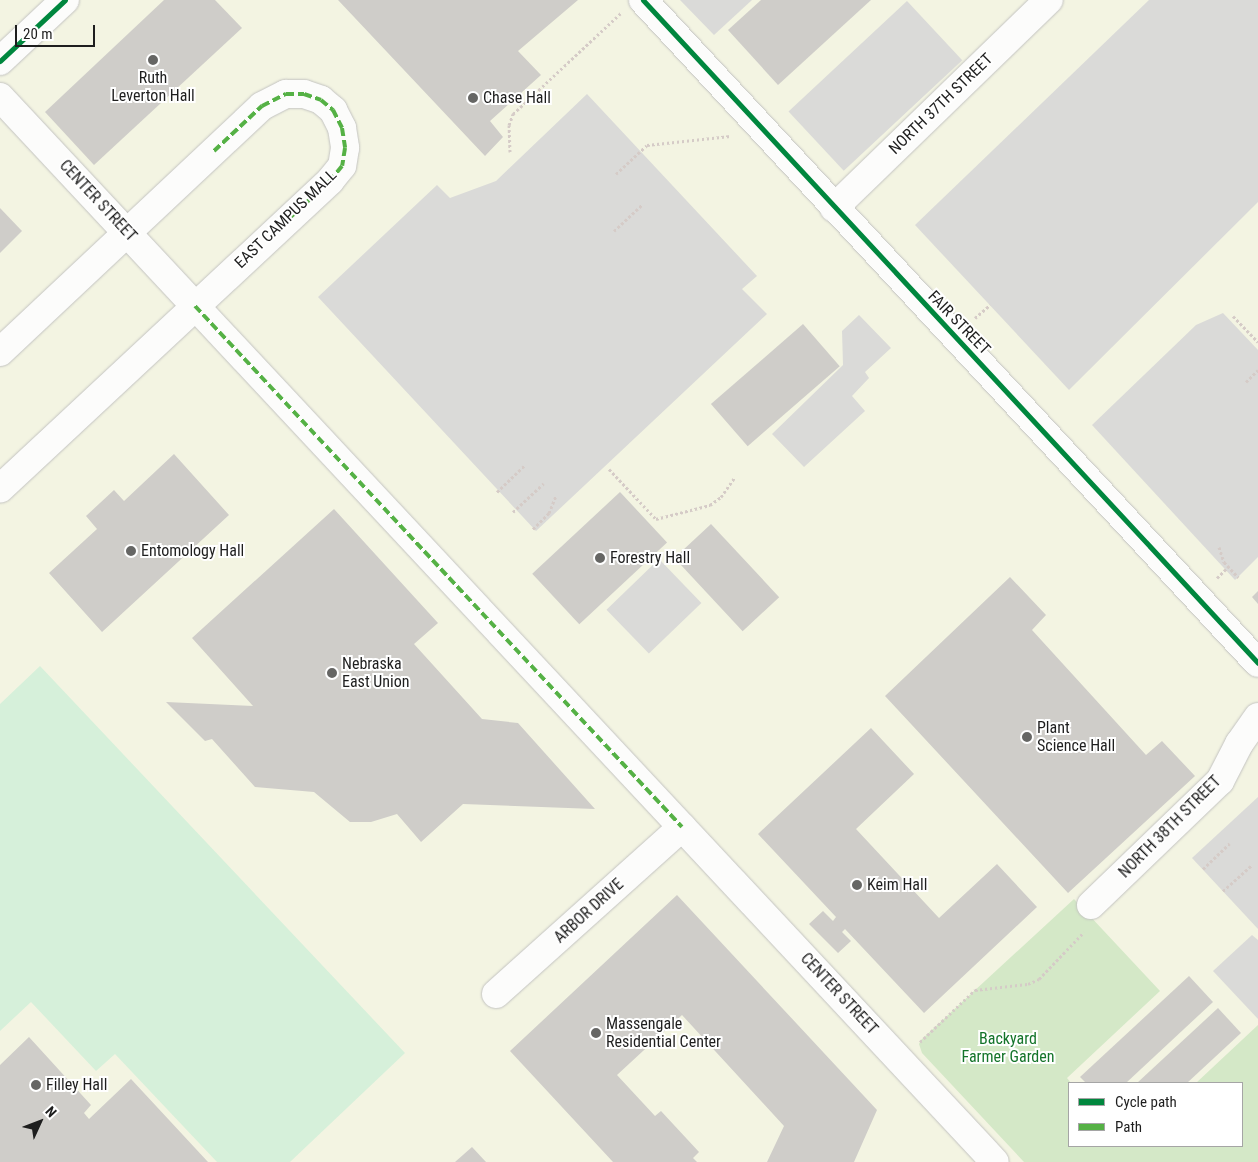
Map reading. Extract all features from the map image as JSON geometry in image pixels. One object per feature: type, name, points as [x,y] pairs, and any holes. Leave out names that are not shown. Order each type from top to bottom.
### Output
[{"type":"street","points":[[0,61],[65,0]]},
{"type":"street","name":"NORTH 37TH STREET","points":[[834,208],[1049,0]]},
{"type":"street","name":"FAIR STREET","points":[[636,3],[834,208],[1258,663]]},
{"type":"street","name":"EAST CAMPUS MALL","points":[[0,352],[128,234],[262,106],[286,94],[304,94],[321,100],[333,110],[342,128],[345,148],[342,166],[330,182],[0,489]]},
{"type":"street","name":"CENTER STREET","points":[[0,97],[995,1162]]},
{"type":"street","name":"NORTH 38TH STREET","points":[[1088,918],[1220,781],[1239,744],[1258,717]]},
{"type":"street","name":"ARBOR DRIVE","points":[[496,994],[682,827]]},
{"type":"path","points":[[510,152],[509,125],[514,114],[636,3]]},
{"type":"path","points":[[616,174],[647,145],[738,135]]},
{"type":"path","points":[[614,231],[644,204]]},
{"type":"path","points":[[971,322],[990,305]]},
{"type":"path","points":[[1233,316],[1258,342]]},
{"type":"path","points":[[1246,382],[1258,370]]},
{"type":"path","points":[[497,492],[526,464]]},
{"type":"path","points":[[609,469],[656,519],[710,505],[721,497],[735,477]]},
{"type":"path","points":[[513,512],[544,483]]},
{"type":"path","points":[[533,528],[549,513],[556,496]]},
{"type":"path","points":[[1219,547],[1229,566],[1238,576]]},
{"type":"path","points":[[1217,578],[1229,566]]},
{"type":"path","points":[[1203,869],[1230,843]]},
{"type":"path","points":[[1223,892],[1251,866]]},
{"type":"path","points":[[912,1049],[975,990],[1028,984],[1039,979],[1088,918]]},
{"type":"shaded area","points":[[0,0],[1258,0],[1258,1162],[0,1162]]},
{"type":"shaded area","points":[[680,0],[752,0],[714,35]]},
{"type":"shaded area","points":[[1149,0],[1258,0],[1258,202],[1069,390],[915,225]]},
{"type":"shaded area","points":[[907,1],[962,60],[844,171],[789,111]]},
{"type":"shaded area","points":[[587,94],[757,276],[742,289],[767,314],[536,531],[318,297],[437,185],[450,198],[496,181]]},
{"type":"shaded area","points":[[1223,313],[1258,350],[1258,557],[1235,580],[1092,425],[1196,325]]},
{"type":"shaded area","points":[[859,315],[891,348],[865,372],[869,378],[852,396],[865,411],[804,467],[772,434],[843,365],[842,331]]},
{"type":"shaded area","points":[[659,559],[701,603],[649,654],[606,610]]},
{"type":"shaded area","points":[[40,666],[405,1053],[290,1162],[217,1162],[115,1054],[96,1071],[31,1002],[0,1031],[0,704]]},
{"type":"shaded area","points":[[1258,797],[1258,929],[1192,858]]},
{"type":"shaded area","points":[[1252,935],[1258,940],[1258,1019],[1213,971]]},
{"type":"green space","name":"Backyard Farmer Garden","points":[[1074,899],[1160,991],[1067,1078],[1070,1082],[1068,1082],[1068,1147],[1243,1147],[1243,1082],[1197,1082],[1258,1025],[1258,1162],[1024,1162],[922,1053],[919,1044],[921,1040]]},
{"type":"building","name":"Ruth Leverton Hall","points":[[164,0],[215,0],[242,28],[94,165],[45,112]]},
{"type":"building","name":"Chase Hall","points":[[338,0],[578,0],[518,51],[541,75],[490,121],[503,137],[485,156]]},
{"type":"building","points":[[761,0],[871,0],[778,85],[728,30]]},
{"type":"building","points":[[0,208],[22,231],[0,253]]},
{"type":"building","points":[[803,324],[840,366],[748,446],[711,404]]},
{"type":"building","name":"Entomology Hall","points":[[174,454],[229,515],[102,632],[49,573],[97,529],[86,516],[114,490],[124,501]]},
{"type":"building","name":"Forestry Hall","points":[[620,492],[667,542],[579,624],[532,574]]},
{"type":"building","name":"Nebraska East Union","points":[[334,509],[438,623],[414,644],[482,719],[518,723],[595,809],[463,804],[421,842],[397,814],[371,822],[350,822],[314,792],[255,787],[212,739],[205,741],[166,702],[253,706],[192,638]]},
{"type":"building","points":[[711,524],[779,597],[743,631],[674,558]]},
{"type":"building","name":"Plant Science Hall","points":[[1010,577],[1046,615],[1032,630],[1146,755],[1162,741],[1195,776],[1068,893],[885,696]]},
{"type":"building","points":[[1258,591],[1258,604],[1252,597]]},
{"type":"building","name":"Keim Hall","points":[[871,728],[914,774],[856,829],[939,918],[997,864],[1037,907],[924,1013],[845,929],[842,932],[851,941],[838,953],[809,924],[823,911],[833,921],[836,917],[758,834]]},
{"type":"building","name":"Massengale Residential Center","points":[[677,895],[877,1110],[854,1162],[767,1162],[784,1126],[682,1015],[617,1075],[655,1116],[661,1111],[699,1152],[693,1158],[697,1162],[613,1162],[510,1051]]},
{"type":"building","points":[[1189,976],[1213,1002],[1127,1082],[1085,1082],[1080,1077]]},
{"type":"building","points":[[1218,1008],[1241,1033],[1188,1082],[1138,1082]]},
{"type":"building","points":[[29,1037],[91,1105],[84,1113],[89,1119],[131,1079],[208,1162],[0,1162],[0,1065]]},
{"type":"building","points":[[472,1147],[486,1162],[455,1162]]},
{"type":"marked path","points":[[214,151],[262,106],[286,94],[304,94],[321,100],[333,110],[342,128],[345,148],[342,166],[330,181],[284,223]]},
{"type":"marked path","points":[[195,306],[682,827]]},
{"type":"cycle path","points":[[0,61],[65,0]]},
{"type":"cycle path","points":[[643,0],[1258,663]]},
{"type":"place","name":"Ruth Leverton Hall","points":[[153,60]]},
{"type":"place","name":"Chase Hall","points":[[473,98]]},
{"type":"place","name":"Entomology Hall","points":[[131,551]]},
{"type":"place","name":"Forestry Hall","points":[[600,558]]},
{"type":"place","name":"Nebraska East Union","points":[[332,673]]},
{"type":"place","name":"Plant Science Hall","points":[[1027,737]]},
{"type":"place","name":"Keim Hall","points":[[857,885]]},
{"type":"place","name":"Massengale Residential Center","points":[[596,1033]]},
{"type":"place","name":"Filley Hall","points":[[36,1085]]}]
